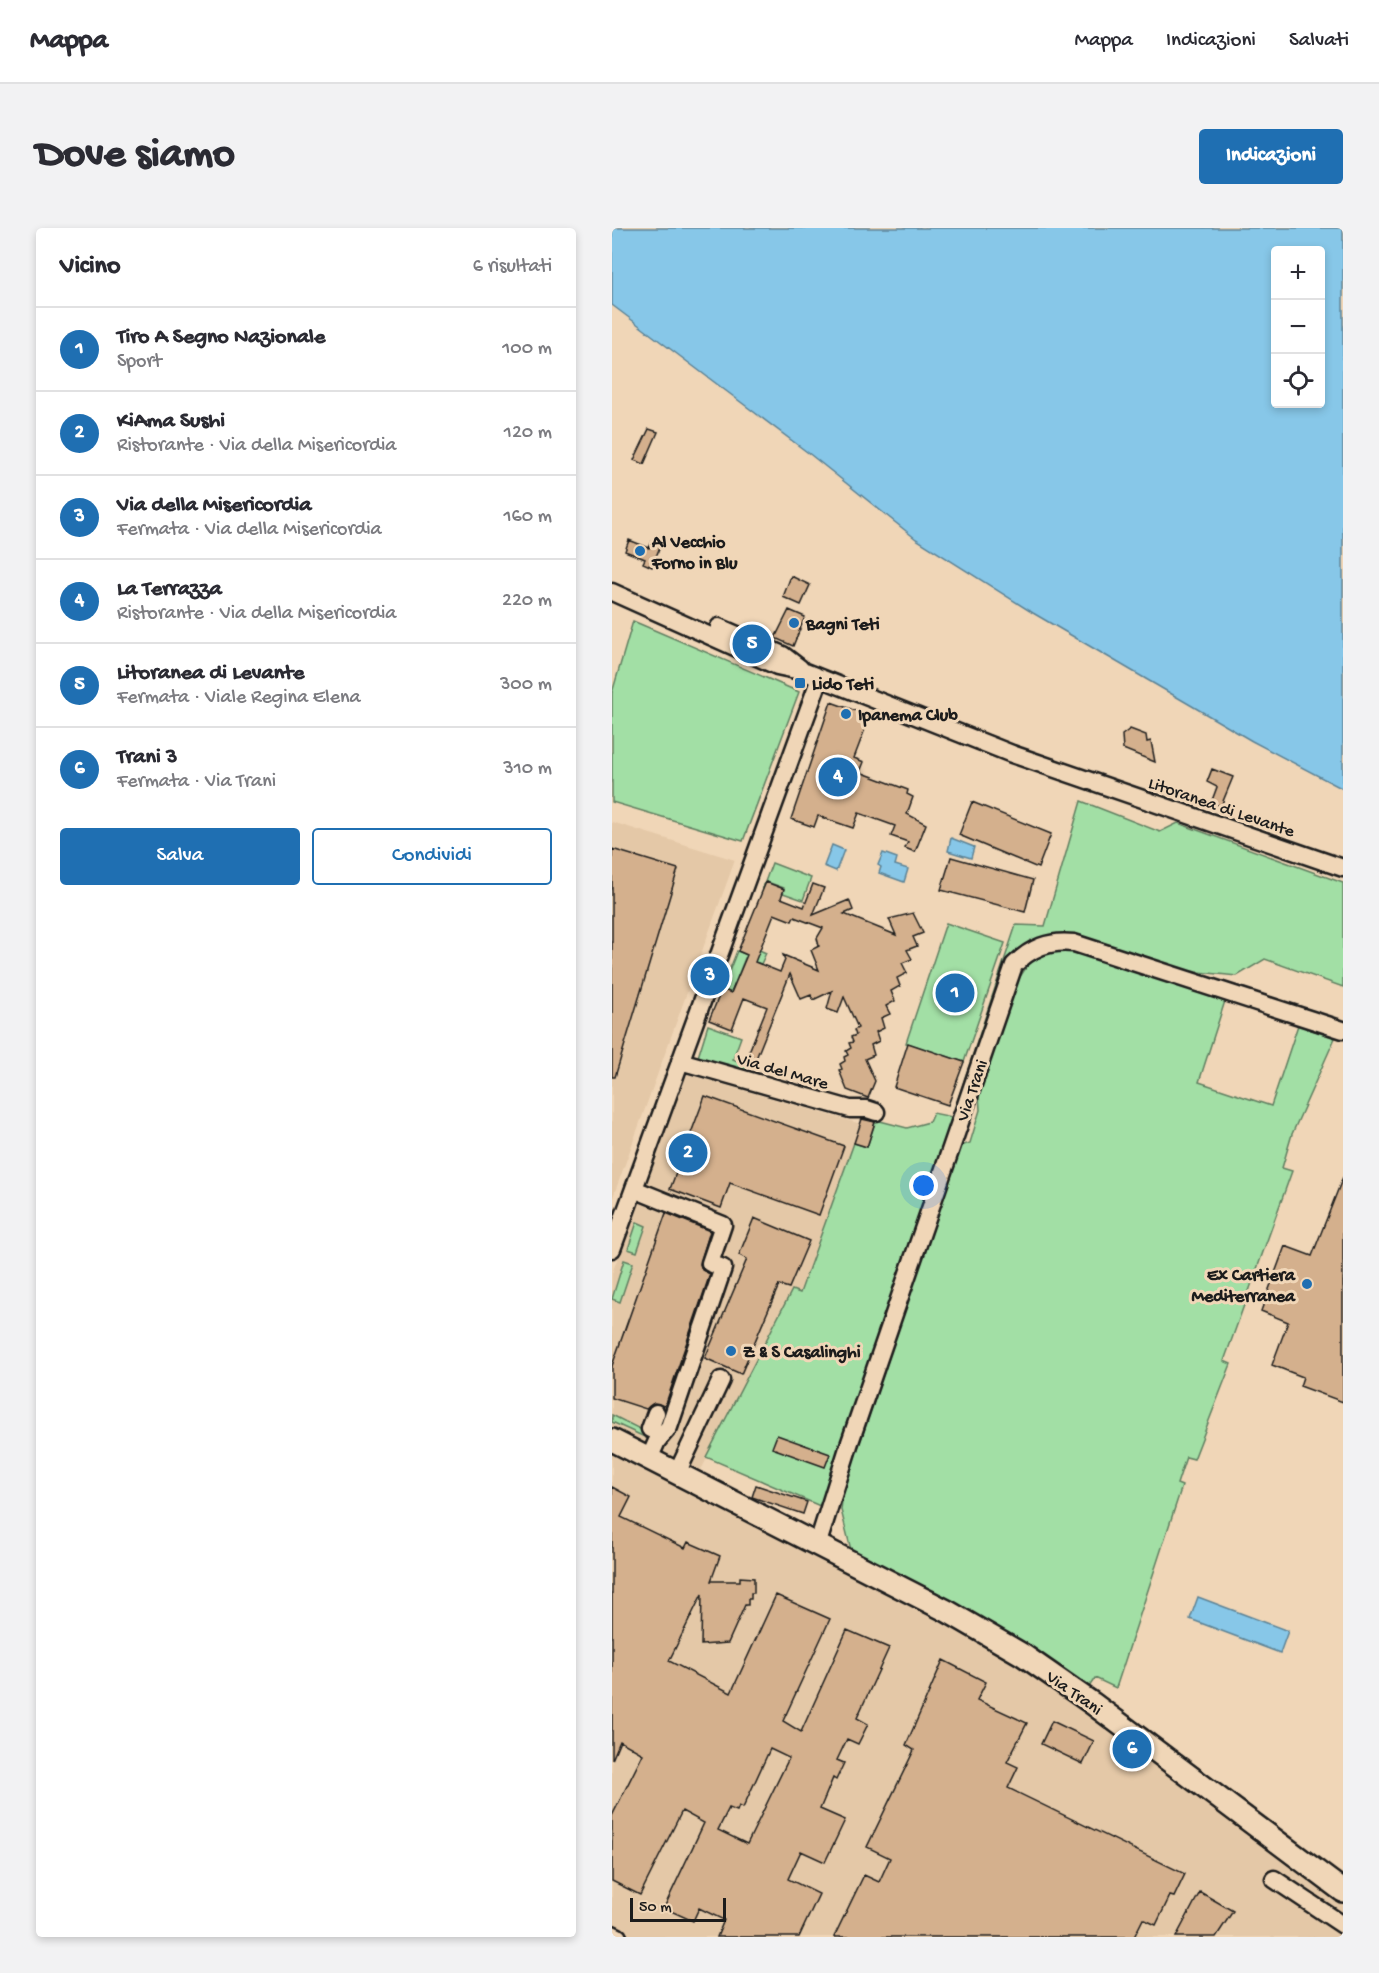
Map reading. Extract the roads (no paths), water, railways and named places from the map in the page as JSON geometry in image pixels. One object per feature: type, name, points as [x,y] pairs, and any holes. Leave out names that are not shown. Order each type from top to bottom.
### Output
[{"type":"main road","name":"Via Trani","points":[[612,1440],[947,1611],[1023,1655],[1092,1703],[1343,1891]]},
{"type":"street","points":[[612,581],[783,655],[813,675]]},
{"type":"street","points":[[612,592],[777,666],[813,675]]},
{"type":"street","points":[[612,1249],[680,1061],[813,675]]},
{"type":"street","name":"Litoranea di Levante","points":[[813,675],[1012,754],[1343,868]]},
{"type":"street","name":"Via Trani","points":[[817,1546],[849,1445],[1014,965],[1025,954],[1049,943],[1074,943],[1343,1030]]},
{"type":"street","name":"Via del Mare","points":[[680,1061],[850,1109],[867,1109],[876,1112]]},
{"type":"street","points":[[634,1189],[723,1225],[710,1263],[723,1268],[669,1427],[657,1441],[649,1459]]},
{"type":"street","points":[[677,1473],[721,1380]]},
{"type":"street","points":[[650,1429],[656,1413]]},
{"type":"street","points":[[1274,1879],[1343,1925]]},
{"type":"street","points":[[612,1934],[618,1937]]},
{"type":"water","points":[[612,228],[1343,228],[1343,789],[1252,741],[1033,613],[916,539],[811,455],[612,305]]},
{"type":"water","points":[[951,838],[974,847],[971,858],[948,851]]},
{"type":"water","points":[[832,845],[844,850],[836,871],[824,866]]},
{"type":"water","points":[[883,853],[897,858],[895,865],[908,869],[904,882],[879,873],[881,867],[878,865]]},
{"type":"water","points":[[1198,1597],[1288,1631],[1280,1653],[1190,1619]]},
{"type":"place","name":"Al Vecchio Forno in Blu","points":[[640,551]]},
{"type":"place","name":"Bagni Teti","points":[[794,623]]},
{"type":"place","name":"Litoranea di Levante","points":[[752,644]]},
{"type":"place","name":"Lido Teti","points":[[800,683]]},
{"type":"place","name":"Ipanema Club","points":[[846,714]]},
{"type":"place","name":"La Terrazza","points":[[838,777]]},
{"type":"place","name":"Via della Misericordia","points":[[710,976]]},
{"type":"place","name":"Tiro A Segno Nazionale","points":[[955,993]]},
{"type":"place","name":"KiAma Sushi","points":[[688,1153]]},
{"type":"place","name":"Ex Cartiera Mediterranea","points":[[1307,1284]]},
{"type":"place","name":"Z & S Casalinghi","points":[[731,1351]]},
{"type":"place","name":"Trani 3","points":[[1132,1749]]}]
